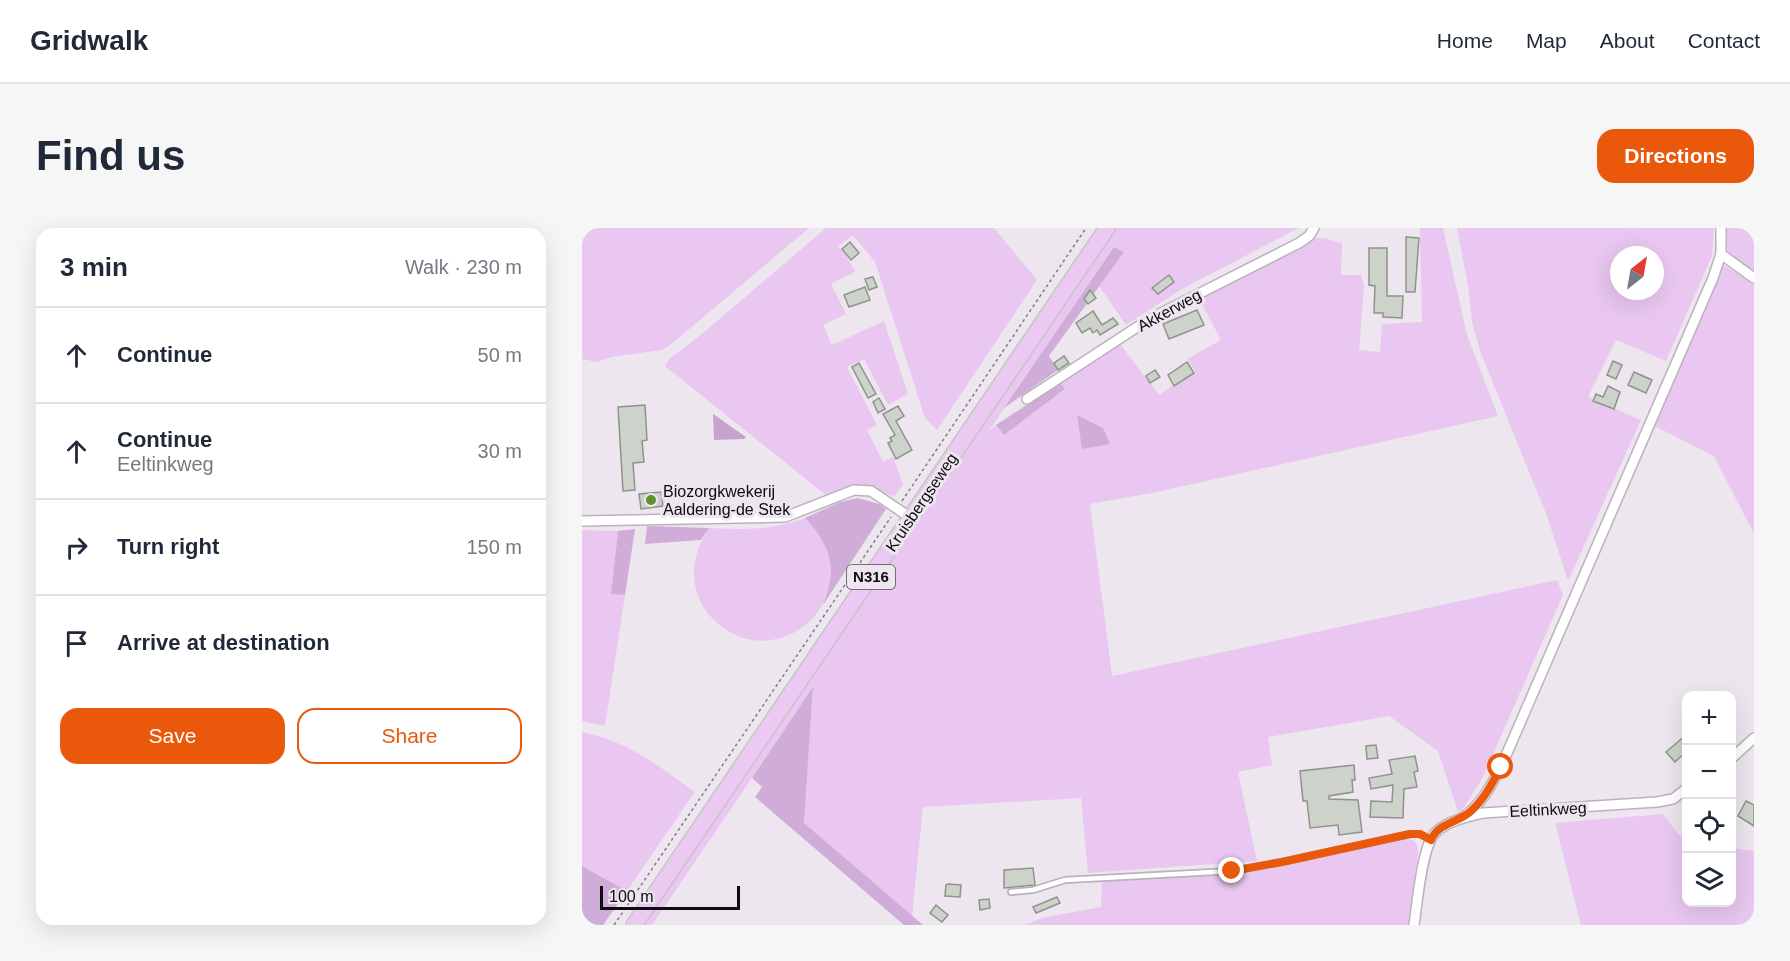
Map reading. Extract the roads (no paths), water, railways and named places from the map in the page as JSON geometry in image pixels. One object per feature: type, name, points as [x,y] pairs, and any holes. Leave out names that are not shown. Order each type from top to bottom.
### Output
[{"type":"main road","name":"Kruisbergseweg","points":[[634,925],[1107,228]]},
{"type":"street","name":"Akkerweg","points":[[1027,399],[1151,318],[1299,243],[1309,236],[1314,228]]},
{"type":"street","points":[[1463,818],[1485,795],[1501,767],[1713,278],[1721,254],[1721,228]]},
{"type":"street","points":[[1721,254],[1754,278]]},
{"type":"street","points":[[582,520],[785,517],[854,489],[871,491],[911,518]]},
{"type":"street","points":[[1736,754],[1754,738]]},
{"type":"street","name":"Eeltinkweg","points":[[1431,840],[1432,835],[1441,828],[1463,818],[1483,813],[1657,802],[1673,799],[1682,792]]},
{"type":"street","points":[[1414,925],[1425,853],[1431,840]]},
{"type":"lane","points":[[1011,892],[1032,890],[1065,880],[1232,871],[1410,834],[1420,834],[1431,840]]},
{"type":"place","name":"Biozorgkwekerij Aaldering-de Stek","points":[[651,500]]}]
